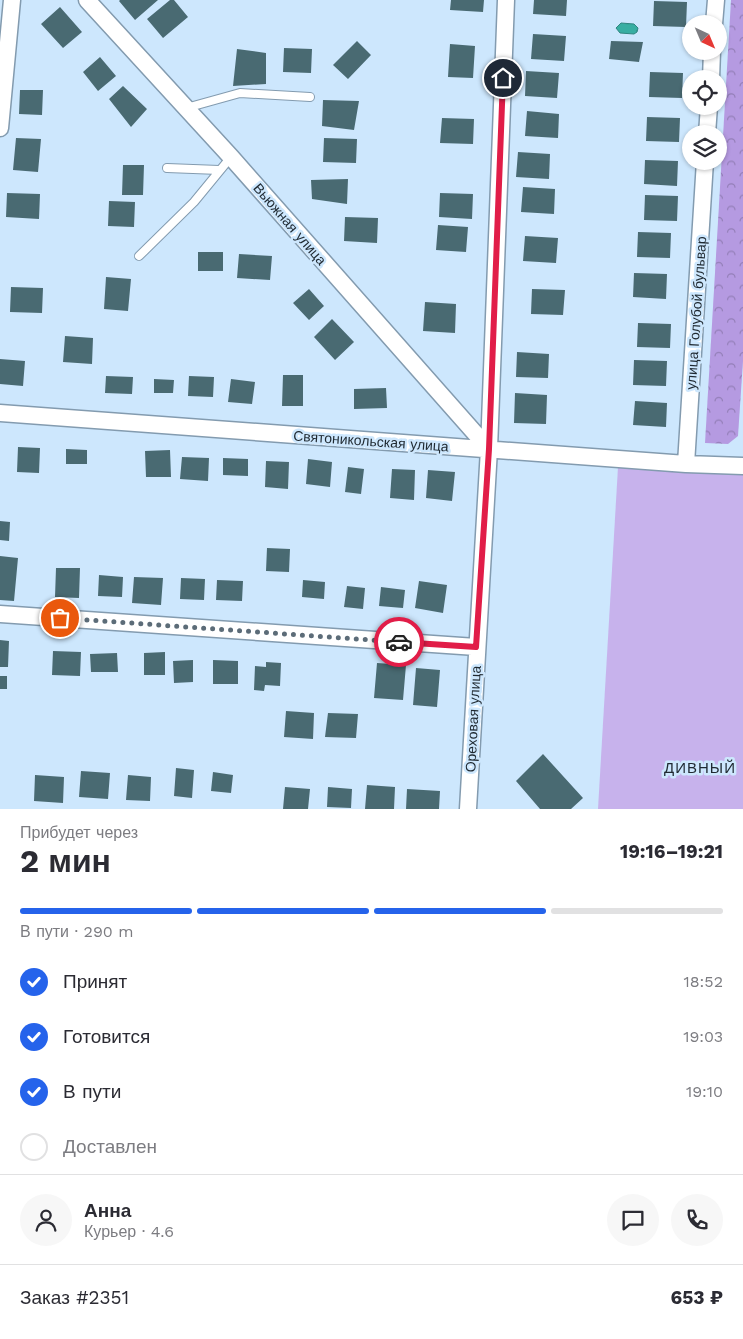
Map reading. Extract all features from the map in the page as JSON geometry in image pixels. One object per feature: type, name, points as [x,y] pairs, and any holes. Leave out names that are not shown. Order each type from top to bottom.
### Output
[{"type":"street","points":[[0,128],[12,0]]},
{"type":"street","name":"Вьюжная улица","points":[[87,0],[231,157],[489,449]]},
{"type":"street","name":"Ореховая улица","points":[[468,809],[489,449],[506,0]]},
{"type":"street","points":[[715,15],[716,0]]},
{"type":"street","name":"улица Голубой бульвар","points":[[686,464],[704,170]]},
{"type":"street","name":"Святоникольская улица","points":[[0,413],[686,464],[743,466]]},
{"type":"street","points":[[0,614],[476,647]]},
{"type":"lane","points":[[186,108],[240,93],[310,97]]},
{"type":"lane","points":[[139,256],[194,202],[231,157]]},
{"type":"lane","points":[[166,168],[219,170]]},
{"type":"shaded area","points":[[618,467],[743,474],[743,809],[598,809]]},
{"type":"green space","points":[[731,0],[743,0],[743,361],[738,436],[728,444],[705,443],[721,170],[727,170],[727,125],[724,125],[724,115],[727,115]]},
{"type":"water","points":[[621,23],[634,24],[638,28],[637,32],[634,34],[620,33],[616,28]]},
{"type":"building","points":[[120,0],[158,0],[135,20]]},
{"type":"building","points":[[170,0],[174,0],[188,17],[163,38],[147,19]]},
{"type":"building","points":[[451,0],[484,0],[483,12],[450,10]]},
{"type":"building","points":[[534,0],[567,0],[566,16],[533,14]]},
{"type":"building","points":[[654,1],[687,2],[686,15],[682,15],[682,27],[653,26]]},
{"type":"building","points":[[60,7],[82,32],[63,48],[41,24]]},
{"type":"building","points":[[533,34],[566,36],[564,61],[531,59]]},
{"type":"building","points":[[357,41],[371,55],[348,79],[333,65]]},
{"type":"building","points":[[611,41],[643,42],[639,62],[609,59]]},
{"type":"building","points":[[450,44],[475,46],[473,78],[448,77]]},
{"type":"building","points":[[284,48],[312,49],[311,73],[283,72]]},
{"type":"building","points":[[237,49],[266,53],[266,84],[233,86]]},
{"type":"building","points":[[100,57],[116,76],[98,91],[83,72]]},
{"type":"building","points":[[526,71],[559,73],[557,98],[525,96]]},
{"type":"building","points":[[650,72],[682,73],[682,98],[649,97]]},
{"type":"building","points":[[123,86],[147,109],[131,127],[109,99]]},
{"type":"building","points":[[20,90],[43,90],[42,115],[19,114]]},
{"type":"building","points":[[323,100],[359,101],[354,130],[322,126]]},
{"type":"building","points":[[527,111],[559,114],[558,138],[525,136]]},
{"type":"building","points":[[647,117],[680,118],[679,142],[646,141]]},
{"type":"building","points":[[442,118],[474,119],[473,144],[440,143]]},
{"type":"building","points":[[16,138],[41,139],[38,172],[13,170]]},
{"type":"building","points":[[324,138],[357,139],[356,163],[323,162]]},
{"type":"building","points":[[518,152],[550,154],[549,179],[516,177]]},
{"type":"building","points":[[645,160],[678,161],[677,186],[644,184]]},
{"type":"building","points":[[123,165],[144,165],[143,195],[122,195]]},
{"type":"building","points":[[348,179],[347,204],[312,199],[311,180]]},
{"type":"building","points":[[523,187],[555,189],[554,214],[521,212]]},
{"type":"building","points":[[7,193],[40,194],[39,219],[6,217]]},
{"type":"building","points":[[440,193],[473,194],[472,219],[439,217]]},
{"type":"building","points":[[645,195],[678,196],[677,221],[644,220]]},
{"type":"building","points":[[109,201],[135,202],[134,227],[108,226]]},
{"type":"building","points":[[345,217],[378,218],[377,243],[344,241]]},
{"type":"building","points":[[438,225],[468,227],[466,252],[436,250]]},
{"type":"building","points":[[638,232],[671,233],[670,258],[637,257]]},
{"type":"building","points":[[525,236],[558,238],[556,263],[523,261]]},
{"type":"building","points":[[198,252],[223,252],[223,271],[198,271]]},
{"type":"building","points":[[239,254],[272,256],[270,280],[237,278]]},
{"type":"building","points":[[634,273],[667,274],[666,299],[633,297]]},
{"type":"building","points":[[106,277],[131,279],[128,311],[104,309]]},
{"type":"building","points":[[11,287],[43,288],[42,313],[10,312]]},
{"type":"building","points":[[309,289],[324,306],[309,320],[293,303]]},
{"type":"building","points":[[532,289],[565,290],[563,315],[531,314]]},
{"type":"building","points":[[425,302],[456,304],[455,333],[423,331]]},
{"type":"building","points":[[332,319],[354,342],[335,360],[314,337]]},
{"type":"building","points":[[638,323],[671,324],[670,348],[637,347]]},
{"type":"building","points":[[65,336],[93,338],[92,364],[63,362]]},
{"type":"building","points":[[517,352],[549,354],[548,378],[516,377]]},
{"type":"building","points":[[0,359],[25,361],[23,386],[0,384]]},
{"type":"building","points":[[634,360],[667,361],[666,386],[633,385]]},
{"type":"building","points":[[283,375],[303,375],[303,406],[282,406]]},
{"type":"building","points":[[106,376],[133,377],[132,394],[105,393]]},
{"type":"building","points":[[189,376],[214,377],[213,397],[188,396]]},
{"type":"building","points":[[154,379],[174,380],[173,393],[154,393]]},
{"type":"building","points":[[231,379],[255,382],[252,404],[228,402]]},
{"type":"building","points":[[386,388],[387,408],[354,409],[354,389]]},
{"type":"building","points":[[515,393],[547,395],[546,424],[514,423]]},
{"type":"building","points":[[635,401],[667,403],[666,427],[633,425]]},
{"type":"building","points":[[18,447],[40,448],[39,473],[17,472]]},
{"type":"building","points":[[66,449],[87,450],[87,464],[66,464]]},
{"type":"building","points":[[170,450],[171,477],[146,477],[145,451]]},
{"type":"building","points":[[182,457],[209,458],[208,481],[180,479]]},
{"type":"building","points":[[223,458],[248,459],[248,476],[223,475]]},
{"type":"building","points":[[308,459],[332,462],[330,487],[306,484]]},
{"type":"building","points":[[266,461],[289,462],[288,489],[265,487]]},
{"type":"building","points":[[348,467],[364,469],[361,494],[345,492]]},
{"type":"building","points":[[392,469],[415,470],[414,500],[390,498]]},
{"type":"building","points":[[428,470],[455,472],[452,501],[426,498]]},
{"type":"building","points":[[0,521],[10,522],[9,541],[0,540]]},
{"type":"building","points":[[267,548],[290,549],[289,572],[266,571]]},
{"type":"building","points":[[0,556],[18,558],[14,601],[0,600]]},
{"type":"building","points":[[56,568],[80,568],[79,598],[55,597]]},
{"type":"building","points":[[99,575],[123,577],[122,597],[98,596]]},
{"type":"building","points":[[134,577],[163,578],[161,605],[132,603]]},
{"type":"building","points":[[181,578],[205,579],[204,600],[180,599]]},
{"type":"building","points":[[217,580],[243,581],[242,601],[216,600]]},
{"type":"building","points":[[303,580],[325,582],[324,599],[302,597]]},
{"type":"building","points":[[419,581],[447,585],[443,613],[415,608]]},
{"type":"building","points":[[347,586],[365,588],[363,609],[344,607]]},
{"type":"building","points":[[381,587],[405,590],[403,608],[379,606]]},
{"type":"building","points":[[0,640],[9,641],[8,667],[0,667]]},
{"type":"building","points":[[53,651],[81,652],[80,676],[52,675]]},
{"type":"building","points":[[165,652],[165,675],[144,675],[144,653]]},
{"type":"building","points":[[117,653],[118,672],[91,672],[90,654]]},
{"type":"building","points":[[193,660],[193,682],[174,683],[173,661]]},
{"type":"building","points":[[213,660],[238,661],[238,684],[213,684]]},
{"type":"building","points":[[266,662],[281,663],[280,686],[265,685],[264,691],[254,690],[255,666],[266,667]]},
{"type":"building","points":[[377,663],[406,665],[403,700],[374,698]]},
{"type":"building","points":[[416,668],[440,670],[437,707],[413,705]]},
{"type":"building","points":[[0,676],[7,676],[7,689],[0,689]]},
{"type":"building","points":[[286,711],[314,713],[313,739],[284,737]]},
{"type":"building","points":[[328,713],[358,714],[356,738],[325,737]]},
{"type":"building","points":[[543,754],[583,798],[571,809],[540,809],[516,781]]},
{"type":"building","points":[[176,768],[194,770],[192,798],[174,796]]},
{"type":"building","points":[[81,771],[110,773],[108,799],[79,797]]},
{"type":"building","points":[[213,772],[233,775],[231,793],[211,791]]},
{"type":"building","points":[[35,775],[64,777],[63,803],[34,801]]},
{"type":"building","points":[[128,775],[151,777],[150,801],[126,800]]},
{"type":"building","points":[[367,785],[395,787],[394,809],[365,809]]},
{"type":"building","points":[[285,787],[310,789],[308,809],[283,809]]},
{"type":"building","points":[[328,787],[352,789],[351,808],[327,807]]},
{"type":"building","points":[[407,789],[440,791],[439,809],[406,809]]},
{"type":"way so far","points":[[60,618],[399,642]]},
{"type":"district","name":"ДИВНЫЙ","points":[[700,768]]},
{"type":"route","points":[[399,642],[476,647],[489,449],[503,78]]}]
